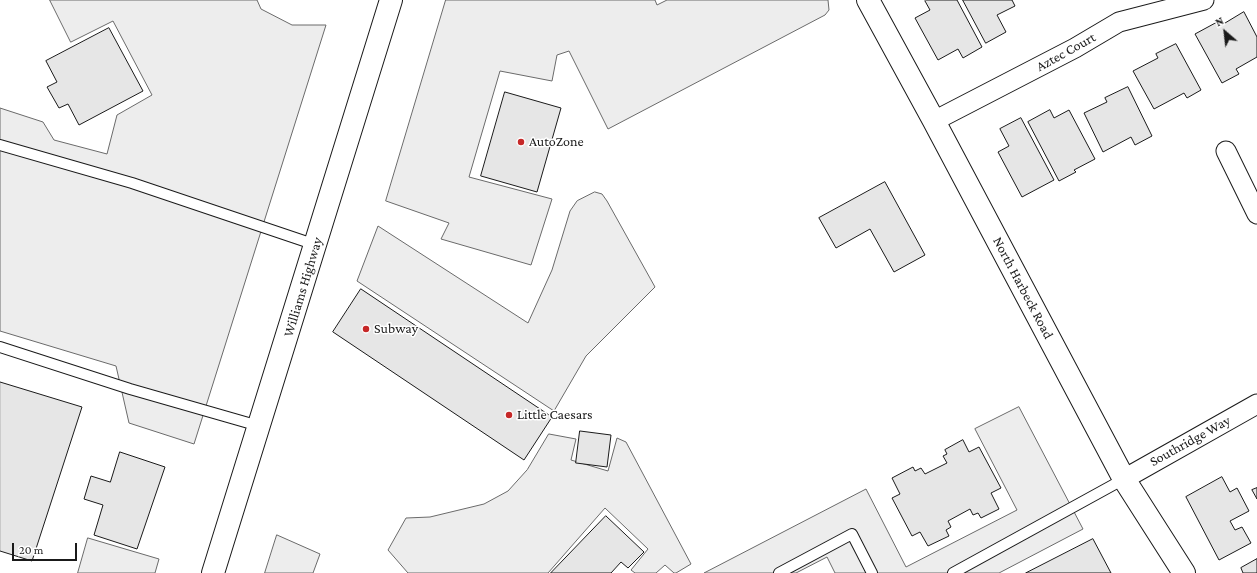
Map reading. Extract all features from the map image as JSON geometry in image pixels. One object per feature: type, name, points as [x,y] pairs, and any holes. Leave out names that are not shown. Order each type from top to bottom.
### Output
[{"type":"street","name":"Williams Highway","points":[[213,573],[391,0]]},
{"type":"street","name":"North Harbeck Road","points":[[868,0],[1124,478],[1184,573]]},
{"type":"street","name":"Aztec Court","points":[[934,121],[1075,48],[1119,22],[1204,0]]},
{"type":"street","points":[[1226,151],[1257,214]]},
{"type":"street","name":"Southridge Way","points":[[1124,478],[1257,404]]},
{"type":"lane","points":[[0,145],[132,183],[316,245]]},
{"type":"lane","points":[[0,347],[130,389],[259,426]]},
{"type":"lane","points":[[953,573],[1124,478]]},
{"type":"lane","points":[[779,573],[852,534],[872,573]]},
{"type":"shaded area","points":[[50,0],[257,0],[261,9],[292,25],[326,25],[194,444],[129,423],[116,366],[0,331],[0,108],[43,122],[54,140],[107,154],[117,115],[152,95],[113,21],[71,42]]},
{"type":"shaded area","points":[[446,0],[655,0],[657,5],[667,0],[828,0],[829,10],[825,15],[608,129],[569,51],[557,55],[552,81],[500,71],[469,177],[552,199],[531,265],[441,239],[449,223],[386,201]]},
{"type":"shaded area","points":[[595,192],[602,194],[607,201],[655,287],[586,356],[554,411],[357,281],[378,226],[528,323],[552,270],[570,211],[577,201]]},
{"type":"shaded area","points":[[1019,407],[1083,529],[999,573],[835,573],[827,557],[796,573],[704,573],[866,489],[906,567],[1017,510],[975,429]]},
{"type":"shaded area","points":[[549,434],[576,439],[571,460],[608,471],[617,438],[626,442],[691,564],[676,573],[665,565],[656,573],[635,573],[631,570],[648,549],[605,508],[548,573],[408,573],[388,550],[406,518],[430,517],[484,504],[508,491],[527,470]]},
{"type":"shaded area","points":[[277,535],[320,554],[313,573],[265,573]]},
{"type":"shaded area","points":[[88,538],[159,559],[155,573],[78,573]]},
{"type":"building","points":[[957,0],[982,47],[963,58],[958,49],[938,60],[915,18],[930,10],[925,1]]},
{"type":"building","points":[[963,0],[1012,0],[1015,6],[997,15],[1006,32],[986,43]]},
{"type":"building","points":[[1244,12],[1257,37],[1257,57],[1236,69],[1239,74],[1222,83],[1195,34],[1219,21],[1221,25]]},
{"type":"building","points":[[109,28],[143,91],[79,125],[68,104],[59,108],[47,87],[57,82],[46,61]]},
{"type":"building","points":[[1176,44],[1201,90],[1187,98],[1184,93],[1154,109],[1133,71],[1158,58],[1156,54]]},
{"type":"building","points":[[1128,87],[1152,136],[1135,145],[1131,137],[1103,152],[1084,113],[1107,102],[1105,98]]},
{"type":"building","name":"AutoZone","points":[[505,92],[561,108],[537,192],[481,176]]},
{"type":"building","points":[[1050,110],[1054,118],[1069,110],[1095,159],[1074,170],[1076,172],[1059,181],[1028,122]]},
{"type":"building","points":[[1021,118],[1054,180],[1022,197],[998,152],[1009,146],[1000,129]]},
{"type":"building","points":[[885,182],[925,255],[894,272],[870,229],[836,248],[819,218]]},
{"type":"building","points":[[361,289],[552,417],[524,460],[333,332]]},
{"type":"building","points":[[0,382],[82,407],[32,561],[0,551]]},
{"type":"building","points":[[580,431],[611,435],[607,467],[576,463]]},
{"type":"building","points":[[963,440],[969,452],[979,447],[1001,488],[991,493],[999,509],[981,518],[978,513],[973,515],[970,509],[948,521],[951,527],[946,530],[949,536],[928,546],[920,532],[912,536],[892,498],[900,494],[892,478],[913,467],[915,471],[921,468],[925,474],[947,463],[943,456],[947,454],[945,450]]},
{"type":"building","points":[[120,452],[165,467],[137,549],[94,535],[103,505],[84,499],[91,476],[110,482]]},
{"type":"building","points":[[1222,477],[1230,492],[1237,488],[1249,511],[1230,521],[1235,530],[1242,527],[1251,543],[1219,560],[1186,497]]},
{"type":"building","points":[[1257,488],[1257,499],[1252,490]]},
{"type":"building","points":[[606,516],[644,552],[628,568],[621,562],[611,573],[551,573]]},
{"type":"building","points":[[1093,539],[1111,573],[1026,573]]},
{"type":"building","points":[[1257,559],[1257,573],[1243,573],[1241,568]]},
{"type":"place","name":"AutoZone","points":[[521,142]]},
{"type":"place","name":"Subway","points":[[366,329]]},
{"type":"place","name":"Little Caesars","points":[[509,415]]}]
